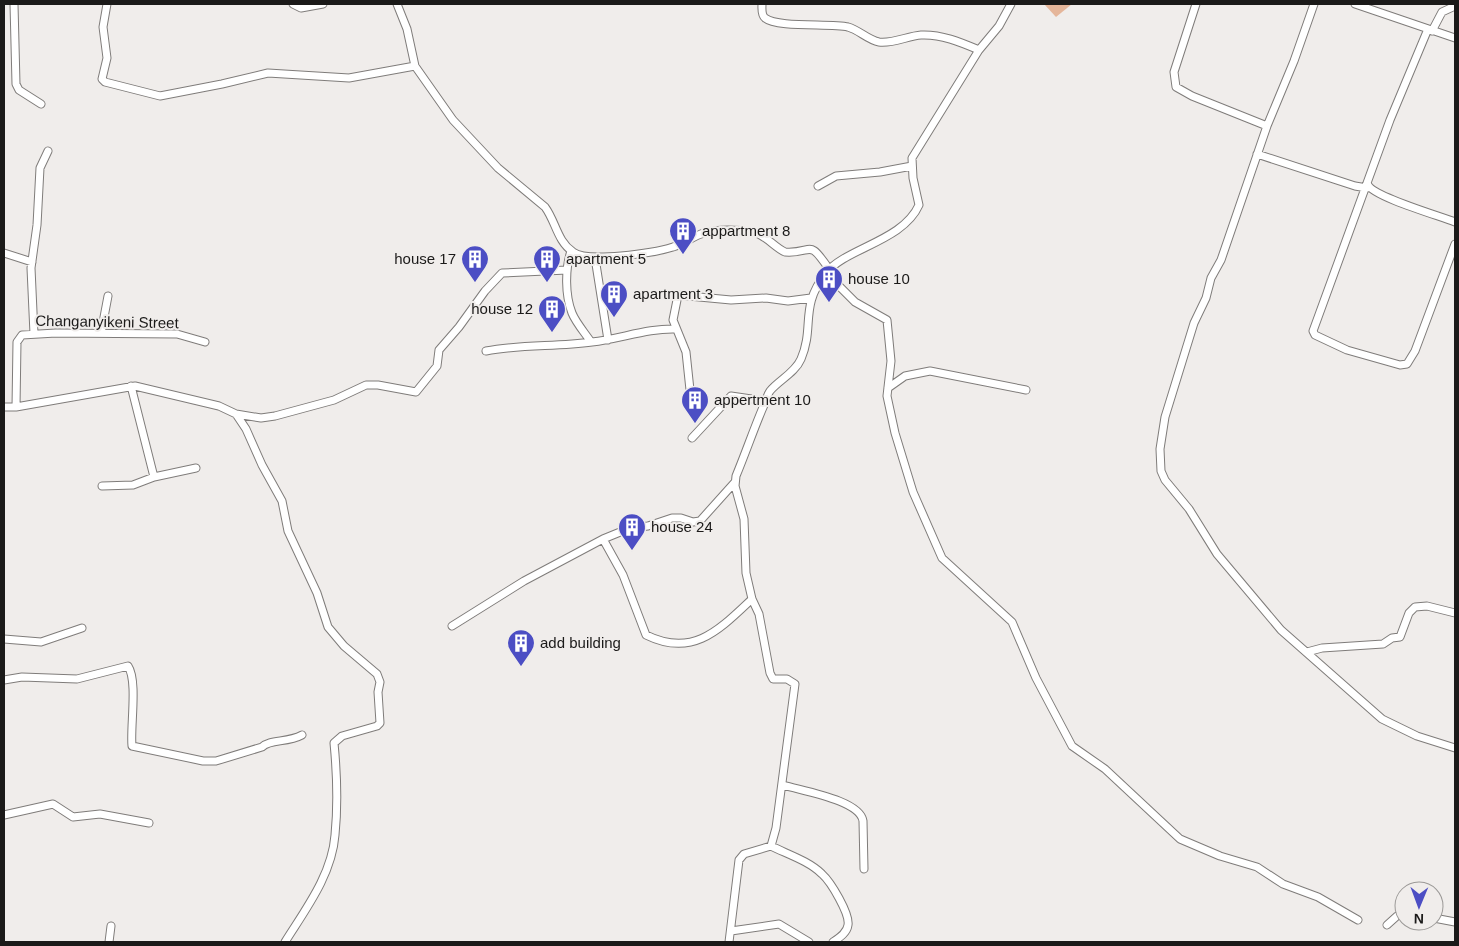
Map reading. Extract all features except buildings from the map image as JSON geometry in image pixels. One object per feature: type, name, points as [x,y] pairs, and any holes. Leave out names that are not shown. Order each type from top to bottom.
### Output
[{"type":"street","points":[[14,4],[16,84],[19,90],[41,104]]},
{"type":"street","points":[[107,4],[103,27],[107,58],[102,79],[106,82],[157,96],[268,73],[349,78],[415,66]]},
{"type":"street","points":[[294,4],[301,8],[322,4]]},
{"type":"street","points":[[397,4],[406,29],[415,66],[453,120],[475,146],[546,207],[551,215],[557,234],[571,251],[586,258],[622,256],[674,247],[705,233],[746,232],[761,235],[785,252],[807,248],[815,250],[828,271],[855,302],[887,320],[891,361],[887,396],[891,418],[909,482],[942,558],[1012,622],[1040,687],[1072,746],[1105,769],[1180,840],[1220,856],[1257,866],[1283,884],[1318,896],[1358,920]]},
{"type":"street","points":[[762,4],[762,14],[765,18],[772,21],[809,25],[837,25],[851,28],[879,42],[921,35],[951,38],[979,50]]},
{"type":"street","points":[[452,626],[516,586],[603,539],[633,527],[648,526],[672,518],[700,521],[735,482],[769,392],[797,366],[801,358],[807,333],[807,315],[810,298],[828,271],[882,240],[907,222],[919,205],[912,158],[922,146],[930,127],[979,50],[999,26],[1010,4]]},
{"type":"street","points":[[1196,4],[1174,72],[1176,87],[1192,96],[1267,126]]},
{"type":"street","points":[[1314,4],[1294,61],[1267,126],[1231,232],[1211,278],[1206,298],[1194,323],[1181,360],[1162,427],[1160,466],[1165,480],[1189,509],[1230,571],[1281,630],[1382,719],[1417,736],[1455,748]]},
{"type":"street","points":[[1355,4],[1455,38]]},
{"type":"street","points":[[1455,6],[1442,12],[1430,30],[1390,120],[1313,331],[1320,339],[1392,363],[1400,365],[1410,362],[1455,244]]},
{"type":"street","points":[[34,334],[31,294],[32,262],[40,168],[48,151]]},
{"type":"street","points":[[1257,154],[1355,186],[1367,187],[1386,198],[1455,222]]},
{"type":"street","points":[[818,186],[836,176],[880,172],[912,166]]},
{"type":"street","points":[[571,251],[567,270],[568,291],[573,314],[591,342]]},
{"type":"street","points":[[4,253],[32,262]]},
{"type":"street","points":[[595,258],[608,340]]},
{"type":"street","points":[[4,407],[16,407],[130,386],[146,387],[205,402],[236,414],[261,418],[334,400],[366,385],[378,385],[416,392],[437,366],[439,350],[485,291],[502,273],[567,270]]},
{"type":"street","points":[[693,393],[690,390],[686,352],[673,320],[678,295],[730,300],[766,298],[788,301],[810,298]]},
{"type":"street","points":[[101,333],[108,296]]},
{"type":"street","points":[[486,351],[519,345],[591,342],[650,331],[676,329]]},
{"type":"street","name":"Changanyikeni Street","points":[[16,407],[16,342],[19,336],[101,333],[177,334],[205,342]]},
{"type":"street","points":[[888,388],[905,376],[930,371],[1026,390]]},
{"type":"street","points":[[130,386],[154,477]]},
{"type":"street","points":[[692,438],[731,396],[766,401]]},
{"type":"street","points":[[236,414],[246,429],[262,465],[282,502],[288,531],[316,593],[328,627],[344,646],[377,674],[380,682],[378,692],[380,723],[377,726],[342,736],[334,743],[338,783],[336,836],[320,884],[300,921],[285,942]]},
{"type":"street","points":[[102,486],[133,485],[154,477],[196,468]]},
{"type":"street","points":[[735,482],[743,508],[746,573],[752,599],[759,614],[770,673],[773,679],[788,679],[795,684],[783,785],[771,846]]},
{"type":"street","points":[[603,539],[623,575],[646,635],[660,641],[672,645],[697,642],[726,624],[752,599]]},
{"type":"street","points":[[1307,652],[1322,648],[1383,644],[1400,637],[1410,612],[1415,607],[1427,606],[1455,613]]},
{"type":"street","points":[[4,639],[41,642],[82,628]]},
{"type":"street","points":[[4,680],[22,677],[77,679],[128,666],[131,672],[133,702],[132,746],[203,761],[219,761],[262,747],[267,742],[288,742],[302,735]]},
{"type":"street","points":[[783,785],[843,802],[856,809],[862,816],[863,821],[864,869]]},
{"type":"street","points":[[4,815],[53,804],[73,816],[100,814],[149,823]]},
{"type":"street","points":[[730,942],[739,860],[744,854],[771,846],[824,874],[846,912],[849,924],[847,930],[833,942]]},
{"type":"street","points":[[1387,925],[1394,919]]},
{"type":"street","points":[[732,931],[779,924],[810,942]]},
{"type":"street","points":[[109,942],[111,926]]},
{"type":"shaded area","points":[[1044,4],[1072,4],[1056,17]]},
{"type":"place","name":"appartment 8","points":[[683,255]]},
{"type":"place","name":"house 17","points":[[475,283]]},
{"type":"place","name":"apartment 5","points":[[547,283]]},
{"type":"place","name":"house 10","points":[[829,303]]},
{"type":"place","name":"apartment 3","points":[[614,318]]},
{"type":"place","name":"house 12","points":[[552,333]]},
{"type":"place","name":"appertment 10","points":[[695,424]]},
{"type":"place","name":"house 24","points":[[632,551]]},
{"type":"place","name":"add building","points":[[521,667]]}]
